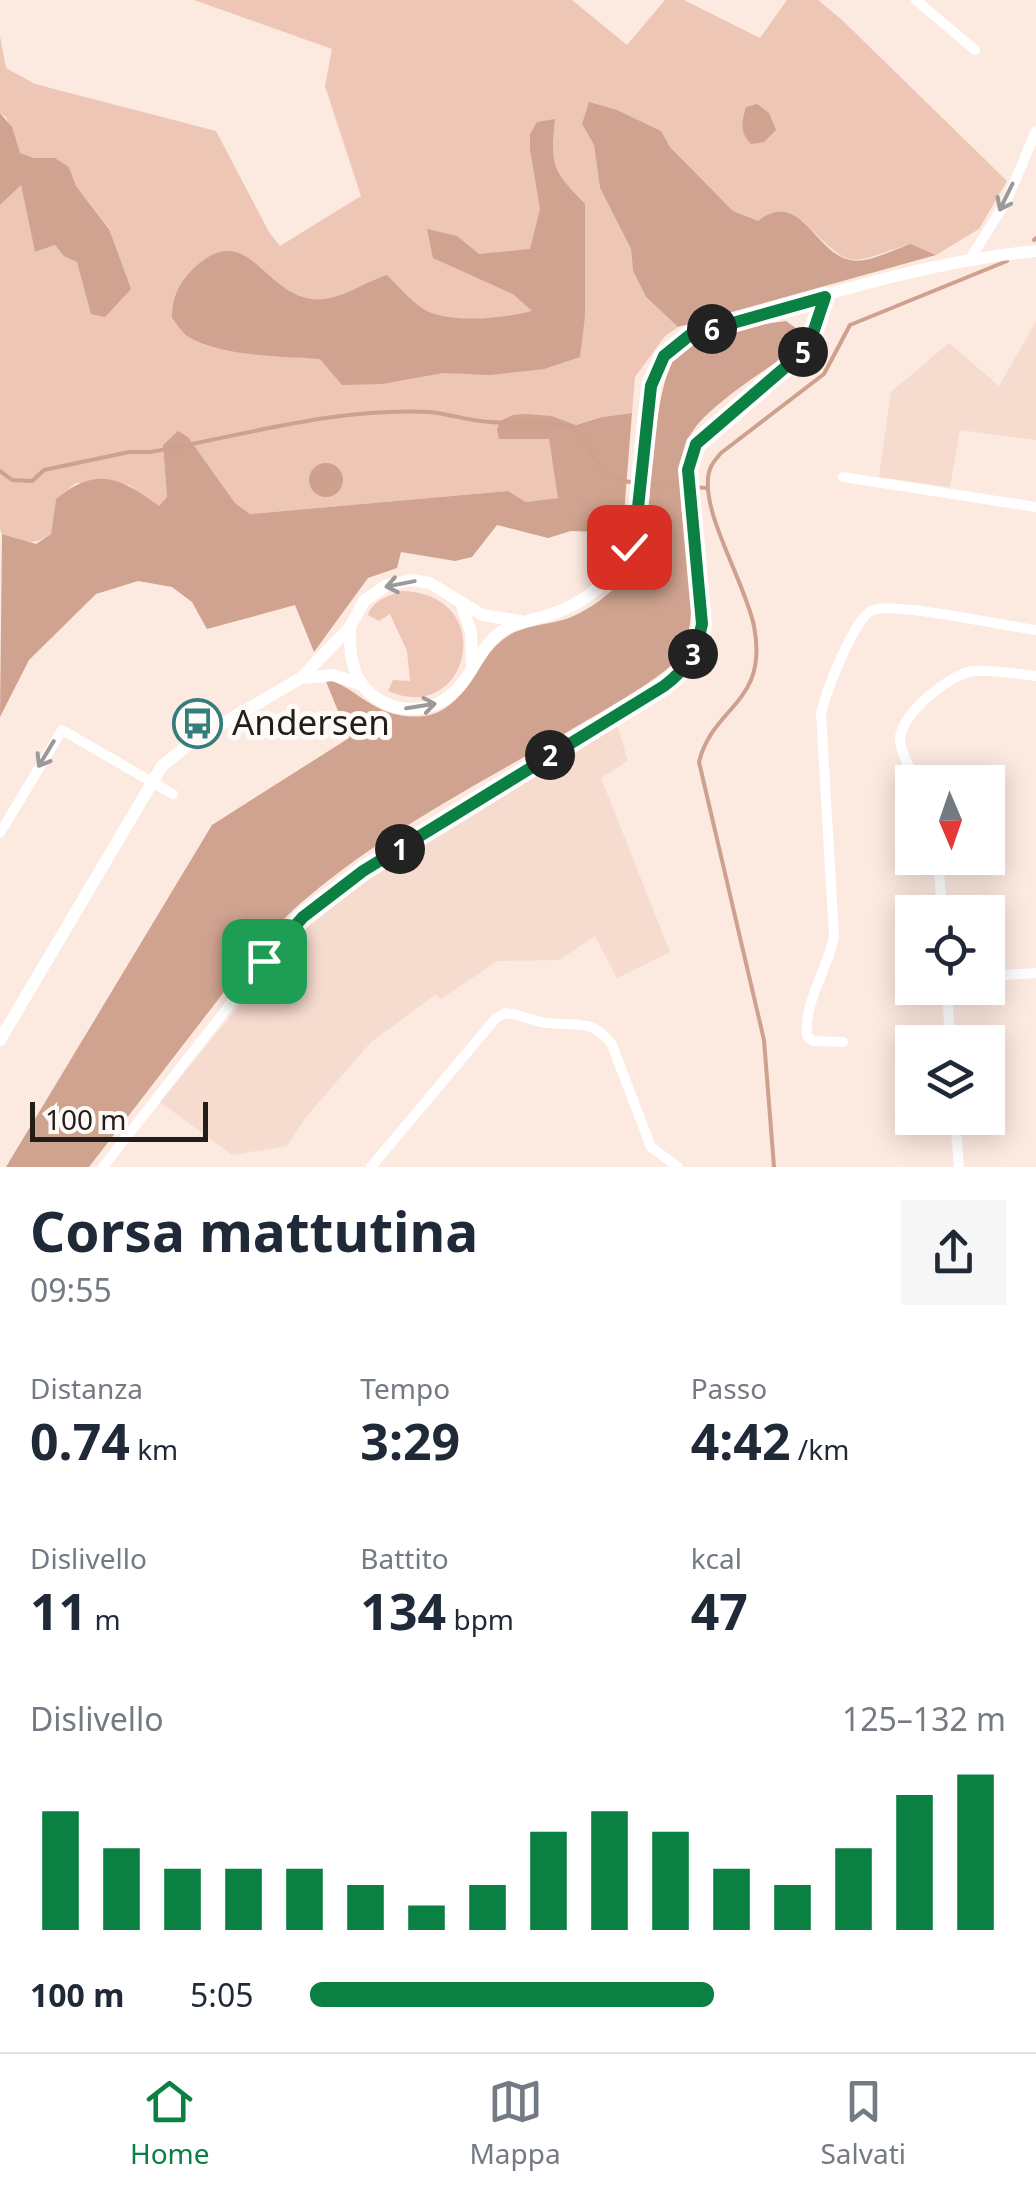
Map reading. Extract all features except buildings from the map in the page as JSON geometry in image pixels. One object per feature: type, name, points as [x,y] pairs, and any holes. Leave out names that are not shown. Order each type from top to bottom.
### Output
[{"type":"street","points":[[916,0],[976,50]]},
{"type":"street","points":[[970,259],[1007,200],[1036,131]]},
{"type":"street","points":[[301,678],[333,675],[360,684],[387,704],[423,708],[453,694],[492,639],[523,621],[576,604],[612,575],[631,540],[651,386],[664,356],[690,335],[970,259],[1036,251]]},
{"type":"street","points":[[104,1167],[264,961],[303,917],[363,871],[664,686],[686,666],[702,624],[689,462],[696,444],[803,352],[825,297]]},
{"type":"street","points":[[843,477],[1036,508]]},
{"type":"street","points":[[0,1040],[164,764],[186,746],[301,678],[350,626],[364,601],[395,582],[430,583],[489,618],[523,621]]},
{"type":"street","points":[[462,605],[473,640],[472,666]]},
{"type":"street","points":[[842,1042],[813,1042],[807,1036],[806,1020],[830,959],[834,937],[821,714],[825,696],[860,621],[876,609],[900,608],[1036,630]]},
{"type":"street","points":[[350,626],[350,653],[360,684]]},
{"type":"street","points":[[909,765],[900,736],[928,696],[967,672],[1036,676]]},
{"type":"street","points":[[0,833],[62,730],[172,794]]},
{"type":"street","points":[[1005,975],[1036,973]]},
{"type":"street","points":[[371,1167],[496,1018],[511,1014],[541,1022],[588,1024],[602,1033],[612,1045],[652,1146],[678,1167]]},
{"type":"street","points":[[956,1135],[958,1167]]},
{"type":"shaded area","points":[[194,0],[572,0],[627,45],[665,0],[684,0],[760,38],[787,0],[818,0],[1007,181],[979,229],[936,255],[911,244],[851,260],[832,249],[802,221],[758,222],[733,211],[670,147],[660,131],[617,110],[582,124],[594,145],[600,188],[631,249],[633,271],[646,297],[678,327],[665,336],[635,377],[632,413],[576,425],[552,416],[513,415],[500,439],[549,439],[559,498],[526,502],[508,491],[250,514],[235,503],[188,437],[163,445],[167,497],[159,507],[129,485],[76,483],[56,499],[51,534],[32,542],[2,534],[0,205],[21,184],[35,252],[55,245],[76,260],[118,258],[109,228],[76,186],[69,167],[55,158],[19,153],[6,117],[0,113],[0,36],[6,68],[35,84],[216,131],[280,246],[361,196],[325,86],[332,49]]},
{"type":"shaded area","points":[[589,102],[617,110],[661,131],[670,147],[733,211],[758,221],[785,212],[796,217],[838,255],[850,260],[873,258],[911,244],[936,255],[678,327],[646,297],[633,271],[631,249],[600,188],[594,145],[582,124]]},
{"type":"shaded area","points":[[757,104],[769,113],[776,130],[764,142],[751,144],[743,131],[743,122],[746,107]]},
{"type":"shaded area","points":[[0,113],[12,127],[20,153],[55,158],[69,167],[76,186],[109,229],[131,289],[105,317],[91,314],[77,262],[64,256],[55,245],[35,252],[21,185],[0,205]]},
{"type":"shaded area","points":[[555,119],[556,166],[585,204],[585,316],[580,357],[544,369],[490,375],[443,373],[382,384],[342,385],[320,359],[217,348],[187,336],[172,318],[177,292],[188,275],[212,255],[227,251],[241,254],[295,294],[312,299],[341,295],[387,275],[422,308],[446,317],[492,318],[532,311],[513,294],[433,258],[427,229],[457,236],[479,254],[530,249],[540,209],[530,134],[537,122]]},
{"type":"shaded area","points":[[786,321],[800,331],[798,347],[707,414],[689,438],[682,465],[681,494],[691,613],[687,638],[676,660],[626,697],[402,829],[308,897],[258,948],[89,1167],[6,1167],[212,825],[349,738],[325,679],[388,712],[423,716],[441,711],[455,701],[499,643],[515,632],[566,619],[600,601],[627,574],[640,546],[661,399],[678,354],[714,336]]},
{"type":"shaded area","points":[[1036,322],[1036,440],[960,430],[950,487],[879,477],[891,392],[949,343],[999,386]]},
{"type":"shaded area","points":[[632,413],[624,514],[598,532],[571,531],[548,538],[497,525],[472,557],[455,561],[401,552],[397,568],[368,578],[314,652],[295,605],[207,629],[192,602],[172,587],[138,581],[96,594],[29,660],[0,717],[2,534],[36,544],[51,534],[56,499],[71,488],[97,479],[133,488],[159,506],[167,497],[163,445],[178,431],[188,437],[235,503],[250,514],[508,491],[526,502],[558,498],[549,439],[499,439],[500,421],[526,414],[552,416],[576,425]]},
{"type":"shaded area","points":[[326,463],[338,468],[343,480],[338,492],[326,497],[314,492],[309,480],[314,468]]},
{"type":"shaded area","points":[[402,591],[433,598],[453,613],[462,633],[462,656],[454,676],[439,691],[416,697],[388,691],[393,680],[410,681],[407,651],[390,614],[379,621],[368,615],[377,602]]},
{"type":"shaded area","points":[[617,725],[628,761],[601,778],[670,952],[617,978],[595,936],[559,960],[497,961],[441,999],[435,995],[371,1042],[306,1117],[287,1146],[232,1155],[160,1102],[295,938],[346,895]]},
{"type":"waterway","points":[[774,1167],[764,1040],[699,762],[706,743],[747,688],[757,652],[749,609],[713,513],[709,472],[721,453],[824,374],[850,325],[1007,261]]},
{"type":"waterway","points":[[0,471],[12,480],[32,481],[44,470],[289,424],[360,414],[430,412],[482,421],[566,426],[577,431],[608,474],[638,483]]},
{"type":"waterway","points":[[648,484],[707,488]]},
{"type":"place","name":"Andersen","points":[[197,723]]},
{"type":"route","points":[[264,961],[303,917],[363,871],[664,686],[686,666],[702,624],[688,470],[691,455],[696,444],[803,352],[825,297],[690,335],[664,356],[651,386],[637,517],[629,547]]}]
